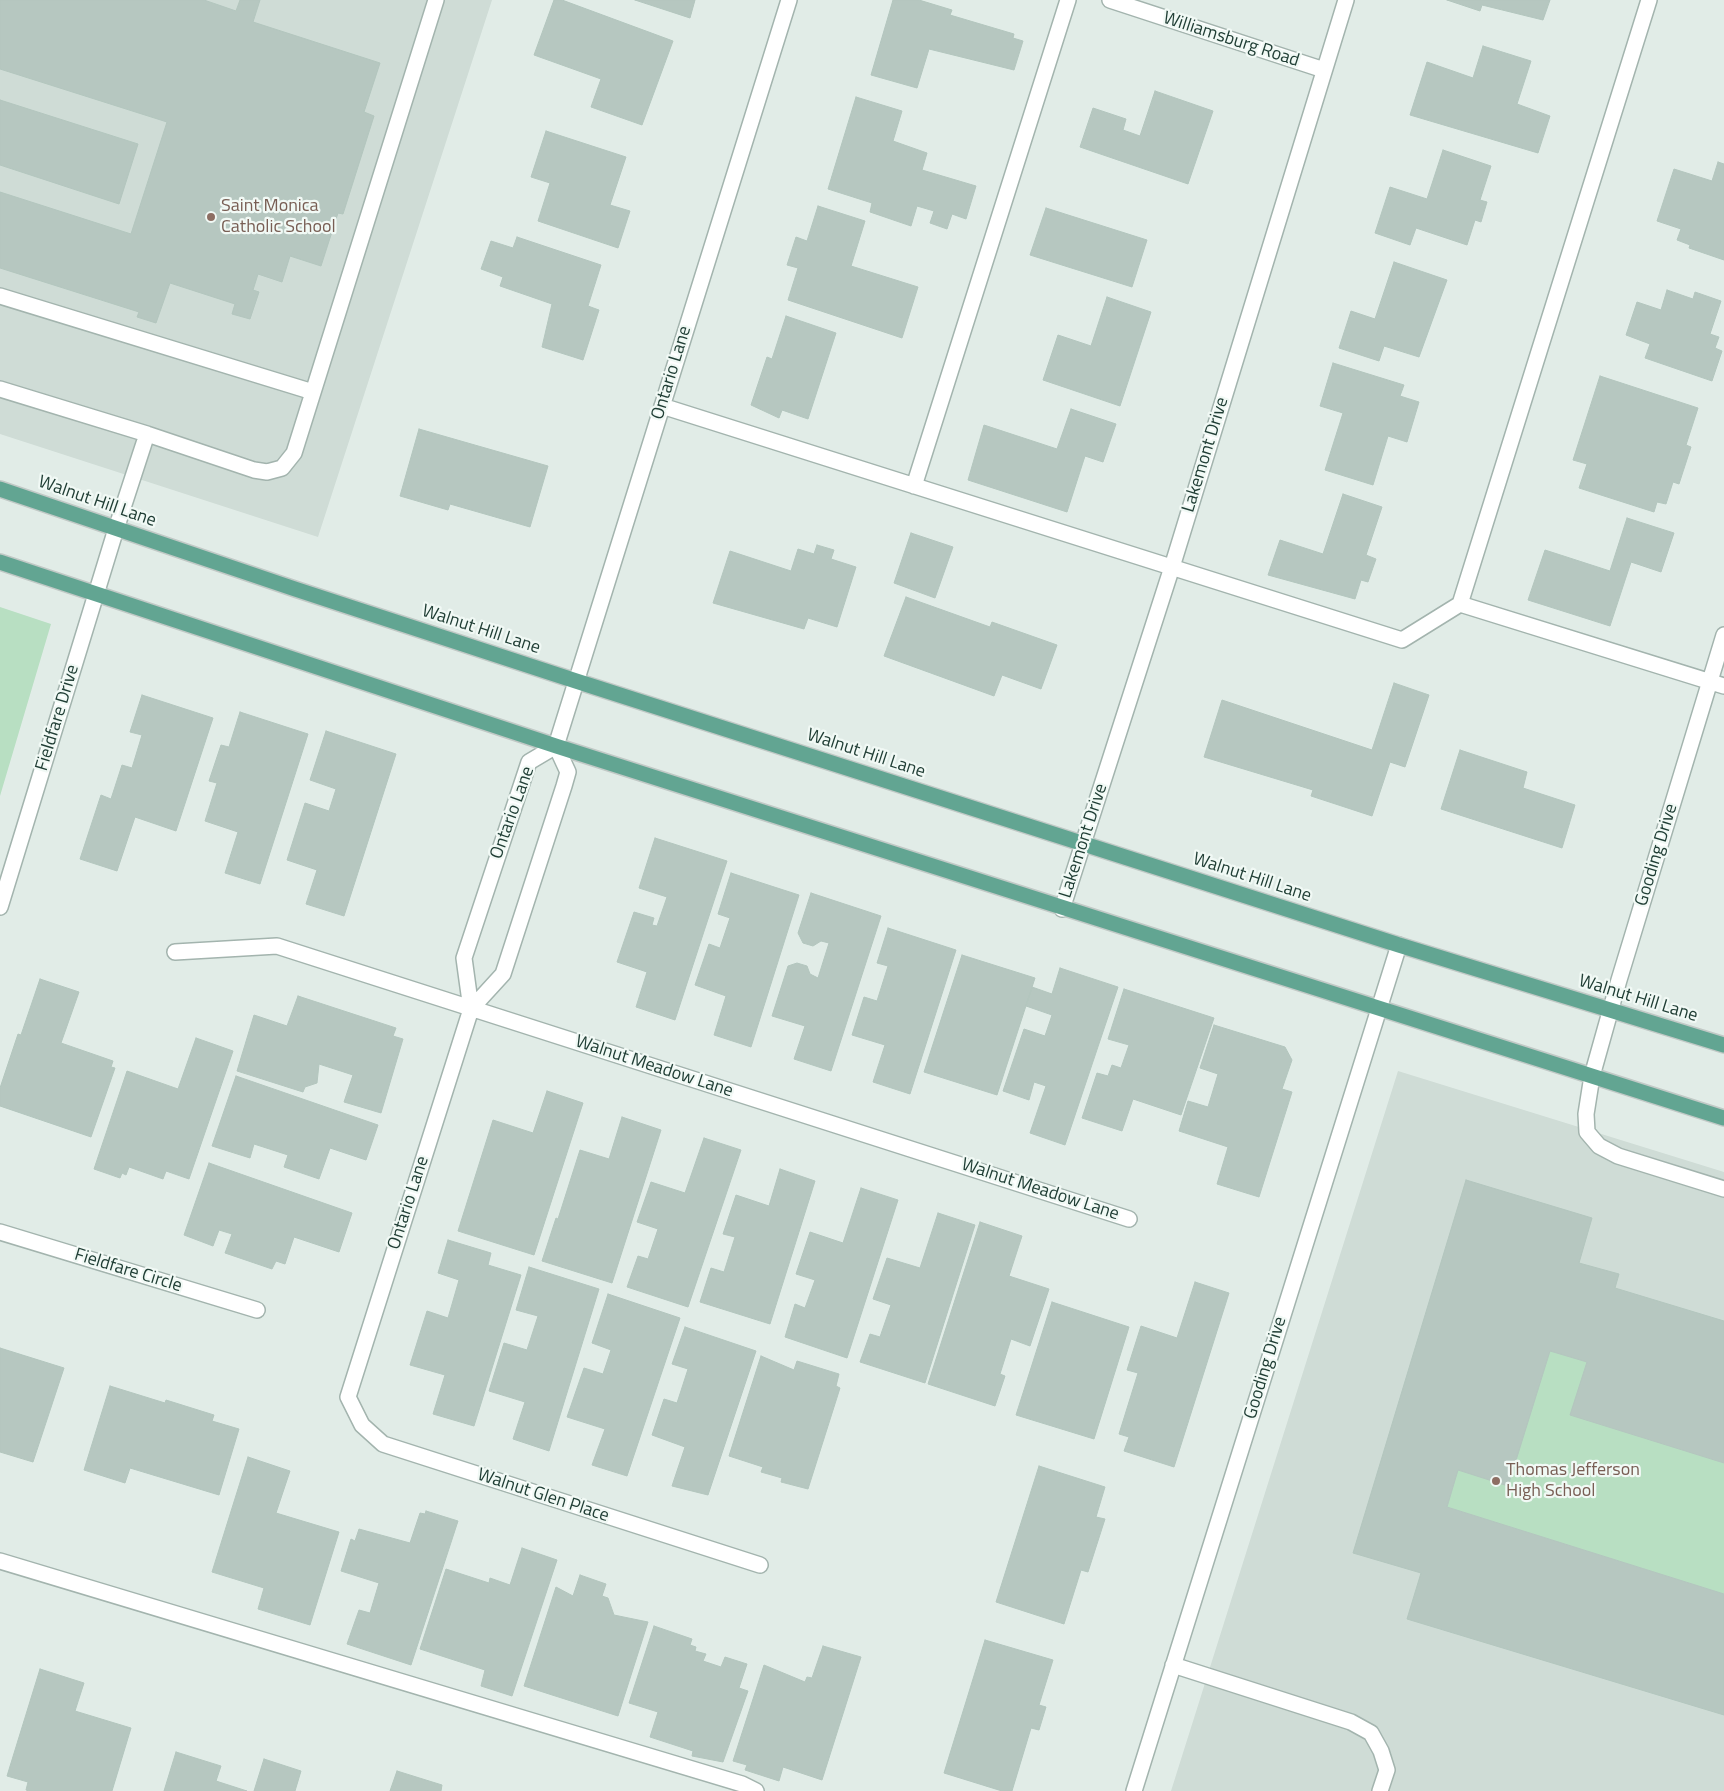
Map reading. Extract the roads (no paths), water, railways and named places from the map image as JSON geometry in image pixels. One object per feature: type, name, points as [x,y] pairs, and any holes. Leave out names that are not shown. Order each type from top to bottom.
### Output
[{"type":"main road","name":"Walnut Hill Lane","points":[[0,489],[576,681],[1399,945],[1724,1045]]},
{"type":"main road","points":[[0,562],[556,746],[1724,1118]]},
{"type":"street","points":[[0,389],[147,434],[254,470],[266,472],[282,468],[294,453],[436,0]]},
{"type":"street","name":"Ontario Lane","points":[[348,1397],[471,1009],[503,974],[568,772],[556,746],[788,0]]},
{"type":"street","points":[[914,486],[1068,0]]},
{"type":"street","name":"Williamsburg Road","points":[[1110,0],[1324,70]]},
{"type":"street","name":"Lakemont Drive","points":[[1062,908],[1172,567],[1346,0]]},
{"type":"street","points":[[662,406],[1402,640],[1460,604],[1649,0]]},
{"type":"street","points":[[0,296],[313,392]]},
{"type":"street","name":"Fieldfare Drive","points":[[0,908],[147,434]]},
{"type":"street","points":[[1460,604],[1724,686]]},
{"type":"street","name":"Gooding Drive","points":[[1724,635],[1611,1010],[1592,1076],[1586,1114],[1587,1132],[1599,1146],[1618,1156],[1724,1189]]},
{"type":"street","name":"Ontario Lane","points":[[471,1009],[464,958],[529,762],[556,746]]},
{"type":"street","name":"Gooding Drive","points":[[1134,1791],[1399,945]]},
{"type":"street","name":"Walnut Meadow Lane","points":[[175,952],[276,946],[1129,1219]]},
{"type":"street","name":"Fieldfare Circle","points":[[0,1232],[256,1310]]},
{"type":"street","name":"Walnut Glen Place","points":[[348,1397],[362,1426],[383,1444],[760,1565]]},
{"type":"street","points":[[0,1561],[742,1784],[756,1791]]},
{"type":"street","points":[[1173,1665],[1352,1722],[1371,1732],[1381,1751],[1387,1770],[1380,1791]]},
{"type":"place","name":"Saint Monica Catholic School","points":[[211,217]]},
{"type":"place","name":"Thomas Jefferson High School","points":[[1496,1481]]}]
